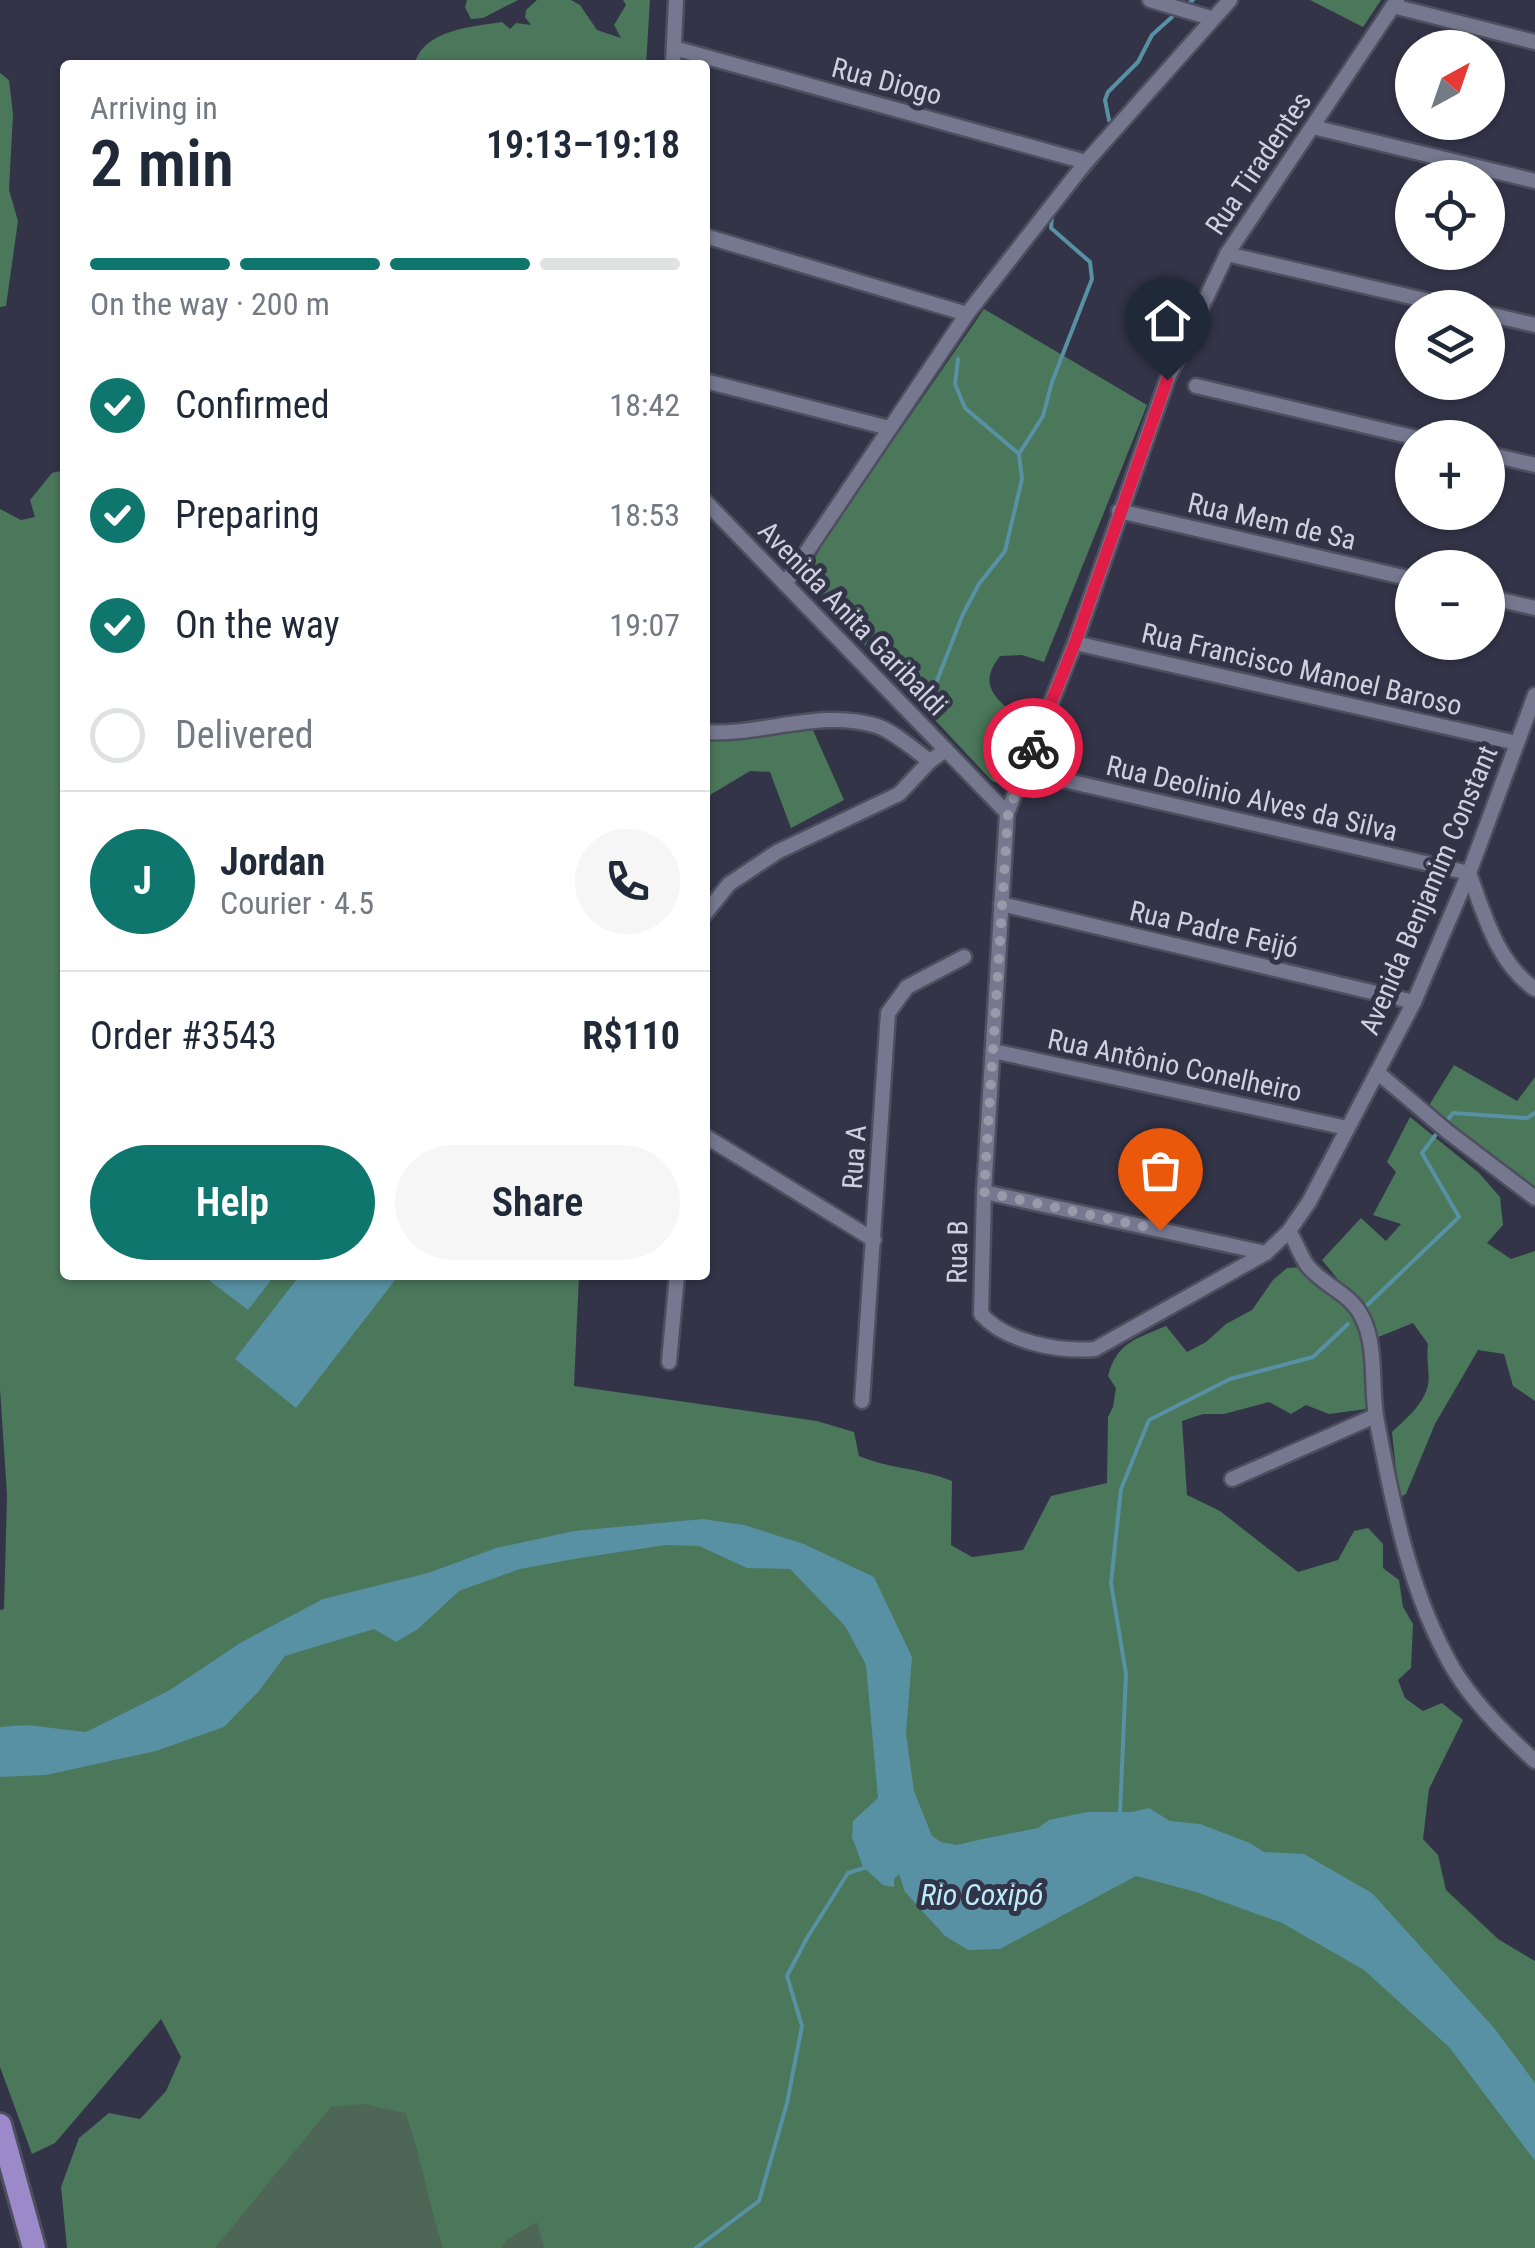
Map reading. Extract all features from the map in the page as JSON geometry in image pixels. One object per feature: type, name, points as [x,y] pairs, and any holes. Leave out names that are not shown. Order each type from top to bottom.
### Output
[{"type":"main road","points":[[0,2125],[34,2248]]},
{"type":"street","points":[[673,60],[676,0]]},
{"type":"street","points":[[1150,0],[1211,18]]},
{"type":"street","points":[[785,584],[967,314],[1086,162],[1230,0]]},
{"type":"street","points":[[1395,3],[1535,42]]},
{"type":"street","name":"Rua Tiradentes","points":[[1008,813],[1075,643],[1167,380],[1227,254],[1395,3]]},
{"type":"street","name":"Rua Diogo","points":[[674,48],[1086,162]]},
{"type":"street","points":[[1313,127],[1535,182]]},
{"type":"street","points":[[710,237],[967,314]]},
{"type":"street","points":[[1227,254],[1395,293]]},
{"type":"street","points":[[1505,318],[1535,325]]},
{"type":"street","points":[[710,383],[888,428]]},
{"type":"street","points":[[1196,386],[1395,433]]},
{"type":"street","points":[[1505,458],[1535,465]]},
{"type":"street","name":"Avenida Anita Garibaldi","points":[[710,507],[1008,813]]},
{"type":"street","name":"Rua Mem de Sa","points":[[1120,511],[1395,575]]},
{"type":"street","points":[[1505,601],[1535,608]]},
{"type":"street","name":"Rua Francisco Manoel Baroso","points":[[1075,643],[1517,744]]},
{"type":"street","name":"Avenida Benjamim Constant","points":[[1266,1254],[1289,1232],[1309,1202],[1414,1002],[1469,873],[1535,696]]},
{"type":"street","points":[[710,733],[724,734],[832,718],[880,726],[930,761]]},
{"type":"street","points":[[710,907],[728,884],[777,852],[899,794],[946,750]]},
{"type":"street","name":"Rua Deolinio Alves da Silva","points":[[1024,771],[1469,873]]},
{"type":"street","name":"Rua B","points":[[1008,813],[984,1192],[981,1314],[989,1324],[1012,1336],[1076,1350],[1107,1344],[1266,1254]]},
{"type":"street","points":[[1469,873],[1493,938],[1508,962],[1535,989]]},
{"type":"street","name":"Rua Padre Feijó","points":[[1002,904],[1414,1002]]},
{"type":"street","name":"Rua A","points":[[862,1401],[888,1013],[907,987],[964,957]]},
{"type":"street","name":"Rua Antônio Conelheiro","points":[[993,1051],[1347,1128]]},
{"type":"street","points":[[1377,1072],[1535,1198]]},
{"type":"street","points":[[710,1139],[874,1240]]},
{"type":"street","points":[[984,1192],[1266,1254]]},
{"type":"street","points":[[1289,1232],[1306,1264],[1353,1302],[1364,1320],[1375,1416],[1402,1542],[1431,1620],[1455,1671],[1511,1739],[1535,1761]]},
{"type":"street","points":[[669,1362],[677,1280]]},
{"type":"street","points":[[1232,1480],[1375,1416]]},
{"type":"green space","points":[[467,0],[518,0],[483,18],[471,19],[465,7]]},
{"type":"green space","points":[[537,0],[571,0],[580,5],[597,30],[621,38],[614,25],[626,5],[623,0],[650,0],[646,60],[416,60],[438,37],[463,28],[502,22],[510,29],[516,23],[531,25],[525,17],[526,10]]},
{"type":"green space","points":[[1310,0],[1381,0],[1363,27]]},
{"type":"green space","points":[[0,73],[9,80],[13,114],[9,190],[18,221],[6,306],[0,307]]},
{"type":"green space","points":[[984,309],[1147,405],[1044,662],[1022,655],[1000,656],[992,668],[991,687],[995,695],[1027,725],[1003,785],[992,781],[819,596],[807,572],[827,536]]},
{"type":"green space","points":[[60,471],[60,1280],[579,1280],[574,1386],[817,1421],[854,1432],[859,1456],[952,1481],[951,1545],[972,1557],[1023,1550],[1051,1496],[1107,1483],[1108,1417],[1116,1388],[1108,1376],[1117,1356],[1129,1343],[1166,1326],[1187,1352],[1252,1310],[1273,1280],[1287,1268],[1304,1267],[1349,1293],[1322,1260],[1361,1218],[1386,1241],[1401,1224],[1373,1215],[1396,1172],[1387,1162],[1410,1117],[1479,1173],[1500,1197],[1503,1225],[1487,1243],[1511,1259],[1535,1251],[1535,1401],[1513,1386],[1504,1354],[1478,1350],[1435,1424],[1406,1494],[1399,1498],[1392,1432],[1418,1405],[1428,1381],[1428,1344],[1413,1323],[1366,1342],[1366,1409],[1329,1414],[1306,1405],[1291,1414],[1269,1402],[1182,1421],[1187,1495],[1220,1511],[1298,1572],[1338,1560],[1354,1531],[1368,1528],[1383,1544],[1383,1568],[1399,1580],[1403,1607],[1413,1624],[1411,1668],[1398,1680],[1405,1698],[1423,1711],[1442,1703],[1463,1720],[1429,1789],[1423,1839],[1438,1855],[1446,1890],[1498,1939],[1535,1961],[1535,2248],[544,2248],[537,2222],[508,2239],[501,2248],[443,2248],[405,2113],[363,2104],[331,2107],[215,2248],[67,2248],[61,2187],[79,2138],[109,2113],[140,2119],[166,2091],[181,2057],[161,2019],[55,2143],[32,2154],[0,2067],[0,1610],[4,1609],[7,1495],[0,1389],[0,509],[21,520],[35,517],[30,500],[52,473]]},
{"type":"green space","points":[[812,728],[844,800],[791,828],[770,772],[750,771],[710,795],[710,738]]},
{"type":"green space","points":[[1454,1065],[1517,1101],[1535,1077],[1535,1195],[1425,1112]]},
{"type":"green space","points":[[375,2048],[611,2248],[213,2248]]},
{"type":"water","points":[[209,1280],[271,1280],[248,1310]]},
{"type":"water","points":[[296,1280],[395,1280],[296,1408],[235,1359]]},
{"type":"water","name":"Rio Coxipó","points":[[703,1519],[744,1525],[804,1544],[874,1577],[912,1657],[906,1734],[914,1791],[932,1836],[941,1842],[957,1845],[1038,1828],[1049,1820],[1087,1812],[1149,1808],[1170,1821],[1200,1824],[1264,1852],[1304,1854],[1372,1893],[1495,2029],[1535,2083],[1535,2161],[1449,2047],[1364,1970],[1282,1923],[1196,1892],[1136,1876],[1000,1949],[968,1950],[945,1936],[905,1892],[899,1874],[894,1887],[883,1885],[863,1867],[852,1837],[853,1821],[878,1798],[866,1665],[845,1626],[790,1569],[747,1568],[699,1546],[666,1545],[520,1569],[459,1591],[418,1629],[396,1642],[374,1629],[285,1656],[259,1691],[224,1727],[156,1751],[46,1775],[0,1777],[0,1727],[27,1725],[86,1732],[170,1690],[240,1643],[323,1599],[428,1573],[496,1548],[574,1531]]},
{"type":"waterway","points":[[1189,3],[1193,0]]},
{"type":"waterway","points":[[1109,120],[1105,100],[1108,92],[1138,62],[1152,35],[1172,17]]},
{"type":"waterway","points":[[1076,186],[1112,143]]},
{"type":"waterway","points":[[936,683],[963,614],[979,584],[1005,551],[1022,479],[1019,454],[1043,416],[1092,279],[1090,262],[1051,228],[1052,217]]},
{"type":"waterway","points":[[958,359],[955,384],[965,408],[1019,454]]},
{"type":"waterway","points":[[1446,1122],[1453,1113],[1527,1118],[1535,1113]]},
{"type":"waterway","points":[[1361,1311],[1459,1217],[1422,1153],[1440,1129]]},
{"type":"waterway","points":[[1120,1813],[1126,1674],[1111,1583],[1121,1489],[1149,1420],[1230,1379],[1313,1357],[1348,1324]]},
{"type":"waterway","points":[[696,2248],[759,2201],[787,2103],[802,2026],[787,1976],[848,1873],[867,1867]]},
{"type":"way so far","points":[[1033,748],[1008,813],[984,1192],[1160,1230]]},
{"type":"route","points":[[1033,748],[1075,643],[1167,380]]}]
